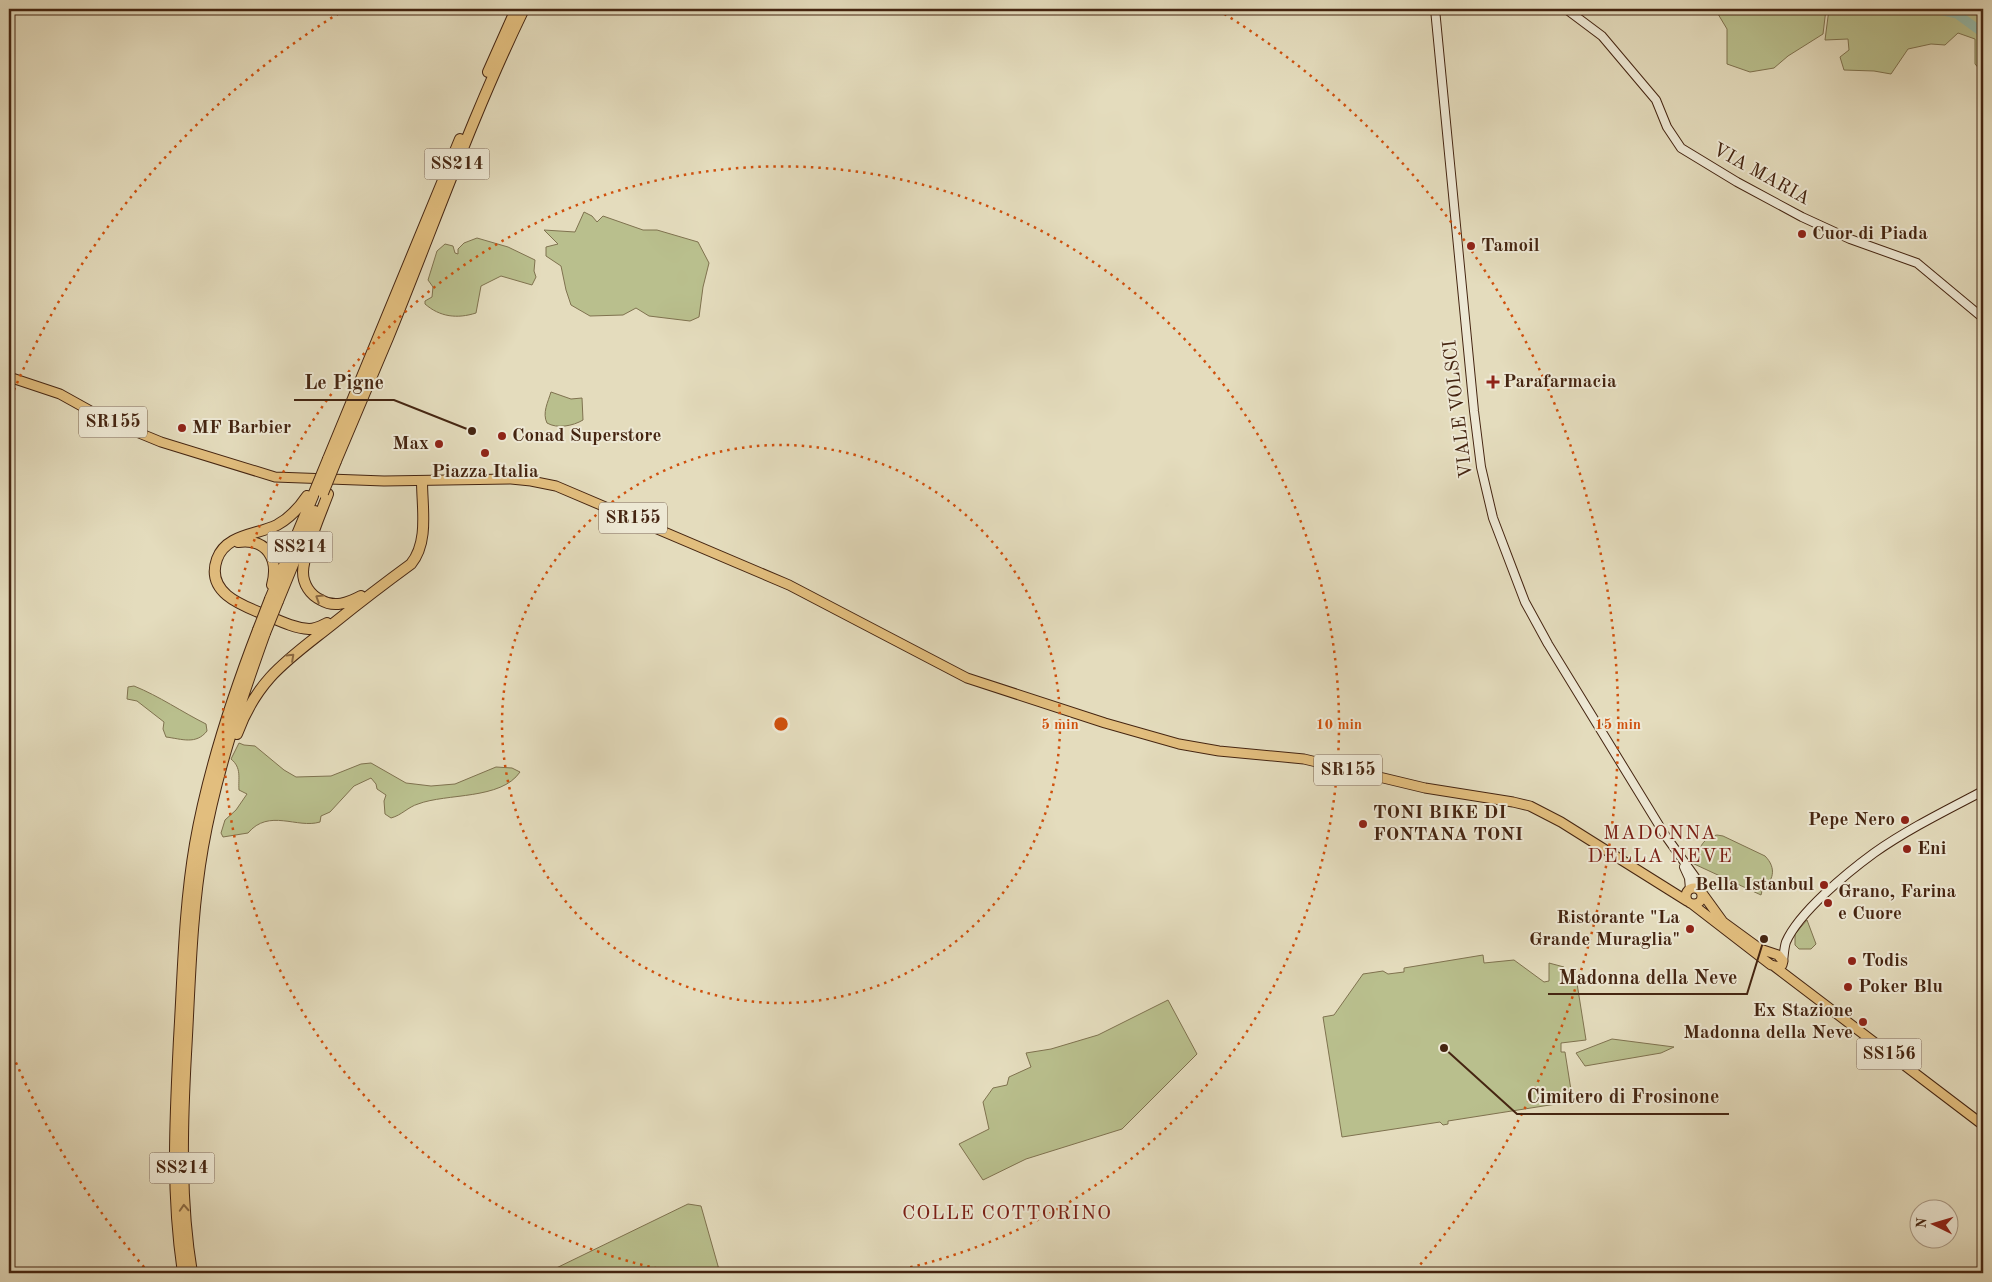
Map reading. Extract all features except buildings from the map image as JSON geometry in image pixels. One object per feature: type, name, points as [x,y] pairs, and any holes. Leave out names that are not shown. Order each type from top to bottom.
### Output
[{"type":"highway","name":"SS214","points":[[192,1273],[184,1210],[182,1065],[191,913],[191,868],[201,812],[236,701],[274,600],[384,338],[435,197],[516,9]]},
{"type":"highway","name":"SS214","points":[[390,321],[508,42],[524,9]]},
{"type":"highway","points":[[327,472],[317,477],[318,494],[304,564],[304,580],[311,592],[324,602],[341,604],[360,596],[394,576]]},
{"type":"highway","points":[[218,760],[228,758],[244,714],[257,692],[296,652],[411,564],[417,557],[422,543],[422,481]]},
{"type":"highway","points":[[318,494],[282,522],[232,542],[220,552],[216,560],[215,576],[221,590],[236,603],[296,627],[318,628],[354,607]]},
{"type":"highway","points":[[232,542],[254,542],[267,550],[271,556],[274,570],[274,600]]},
{"type":"highway","name":"SS214","points":[[191,913],[218,760]]},
{"type":"highway","name":"SS214","points":[[182,1065],[174,1159],[175,1210],[183,1273]]},
{"type":"main road","name":"VIALE VOLSCI","points":[[1435,9],[1474,411],[1481,467],[1493,518],[1528,607],[1548,644],[1674,848],[1695,877],[1701,892],[1723,922],[1760,951]]},
{"type":"main road","name":"VIA MARIA","points":[[1566,9],[1602,36],[1656,100],[1667,127],[1681,148],[1737,182],[1802,217],[1850,240],[1917,263],[1983,318]]},
{"type":"main road","name":"SR155","points":[[9,377],[60,394],[105,419],[160,442],[275,477],[286,479],[422,481],[511,479],[532,480],[556,486],[754,569],[812,596],[967,678],[1114,726],[1179,744],[1219,751],[1304,759],[1425,788],[1530,806],[1562,822],[1663,885]]},
{"type":"main road","points":[[1663,885],[1760,951],[1774,966],[1781,967],[1788,946],[1800,922],[1826,894],[1874,853],[1943,811],[1983,790]]},
{"type":"main road","name":"VIALE VOLSCI","points":[[1674,848],[1689,878],[1688,890]]},
{"type":"main road","points":[[1663,885],[1675,890],[1695,888],[1701,892],[1702,898],[1699,903],[1689,903]]},
{"type":"main road","points":[[1688,890],[1686,896],[1689,903]]},
{"type":"main road","points":[[1760,951],[1788,946]]},
{"type":"main road","points":[[1760,951],[1784,958]]},
{"type":"main road","name":"SS156","points":[[1784,958],[1785,969],[1795,982]]},
{"type":"main road","name":"SS156","points":[[1774,966],[1983,1125]]},
{"type":"green space","points":[[1715,9],[1826,9],[1823,34],[1788,56],[1774,68],[1750,72],[1727,64],[1727,29]]},
{"type":"green space","points":[[1829,9],[1983,9],[1983,73],[1975,64],[1975,39],[1958,33],[1945,45],[1931,44],[1908,49],[1891,74],[1874,71],[1844,70],[1840,57],[1849,50],[1848,39],[1825,40]]},
{"type":"green space","points":[[584,212],[592,216],[597,222],[603,216],[643,230],[657,230],[698,242],[709,263],[703,287],[699,317],[690,321],[649,316],[636,308],[623,315],[590,316],[571,305],[561,266],[546,256],[546,247],[558,244],[544,230],[575,232]]},
{"type":"green space","points":[[477,238],[508,247],[535,260],[534,271],[536,277],[532,285],[501,276],[481,286],[476,313],[449,316],[437,312],[425,304],[425,301],[432,297],[433,287],[428,280],[437,251],[445,244],[453,246],[455,253],[458,254],[458,249],[464,243]]},
{"type":"green space","points":[[551,392],[571,399],[582,398],[583,420],[565,426],[555,426],[547,423],[545,411]]},
{"type":"green space","points":[[134,686],[206,724],[207,731],[193,740],[166,737],[163,729],[164,722],[137,701],[127,699],[128,687]]},
{"type":"green space","points":[[239,743],[255,746],[284,770],[296,777],[331,776],[361,764],[371,763],[406,783],[431,786],[455,784],[496,767],[512,768],[520,772],[511,781],[487,792],[414,805],[391,818],[385,814],[384,801],[386,795],[377,789],[376,784],[371,778],[354,786],[330,812],[321,816],[320,822],[302,823],[274,820],[256,826],[248,833],[223,837],[221,833],[225,820],[236,810],[247,794],[239,790],[237,766],[231,759]]},
{"type":"green space","points":[[1717,835],[1765,856],[1769,861],[1772,870],[1771,879],[1760,890],[1762,891],[1761,895],[1692,863],[1694,858],[1700,860],[1699,855],[1702,844],[1708,838]]},
{"type":"green space","points":[[1807,920],[1816,944],[1811,949],[1799,949],[1795,945],[1795,934]]},
{"type":"green space","points":[[1483,955],[1484,963],[1514,960],[1544,982],[1549,981],[1549,963],[1564,967],[1565,978],[1576,977],[1586,1040],[1561,1043],[1561,1052],[1565,1052],[1571,1090],[1567,1091],[1569,1102],[1448,1121],[1448,1124],[1443,1125],[1440,1122],[1342,1137],[1323,1017],[1334,1015],[1363,974],[1383,971],[1388,974],[1404,972],[1404,968]]},
{"type":"green space","points":[[1168,1000],[1197,1054],[1122,1129],[1026,1159],[983,1180],[959,1144],[989,1129],[983,1102],[993,1088],[1007,1085],[1009,1077],[1031,1067],[1026,1053],[1051,1049],[1098,1035]]},
{"type":"green space","points":[[1612,1039],[1674,1047],[1661,1053],[1585,1066],[1576,1053]]},
{"type":"green space","points":[[688,1204],[701,1206],[720,1273],[546,1273]]},
{"type":"waterway","points":[[1934,9],[1957,14],[1983,33]]},
{"type":"place","name":"Cuor di Piada","points":[[1802,234]]},
{"type":"place","name":"Tamoil","points":[[1471,246]]},
{"type":"place","name":"Parafarmacia","points":[[1493,382]]},
{"type":"place","name":"MF Barbier","points":[[182,428]]},
{"type":"place","name":"Le Pigne","points":[[472,431]]},
{"type":"place","name":"Conad Superstore","points":[[502,436]]},
{"type":"place","name":"Max","points":[[439,444]]},
{"type":"place","name":"Piazza Italia","points":[[485,453]]},
{"type":"place","name":"Pepe Nero","points":[[1905,820]]},
{"type":"place","name":"TONI BIKE DI FONTANA TONI","points":[[1363,824]]},
{"type":"place","name":"Eni","points":[[1907,849]]},
{"type":"place","name":"Bella Istanbul","points":[[1824,885]]},
{"type":"place","name":"Grano, Farina e Cuore","points":[[1828,903]]},
{"type":"place","name":"Ristorante \"La Grande Muraglia\"","points":[[1690,929]]},
{"type":"place","name":"Madonna della Neve","points":[[1764,939]]},
{"type":"place","name":"Todis","points":[[1852,961]]},
{"type":"place","name":"Poker Blu","points":[[1848,987]]},
{"type":"place","name":"Ex Stazione Madonna della Neve","points":[[1863,1022]]},
{"type":"place","name":"Cimitero di Frosinone","points":[[1444,1048]]},
{"type":"district","name":"MADONNA DELLA NEVE","points":[[1660,846]]},
{"type":"district","name":"COLLE COTTORINO","points":[[1007,1214]]}]
